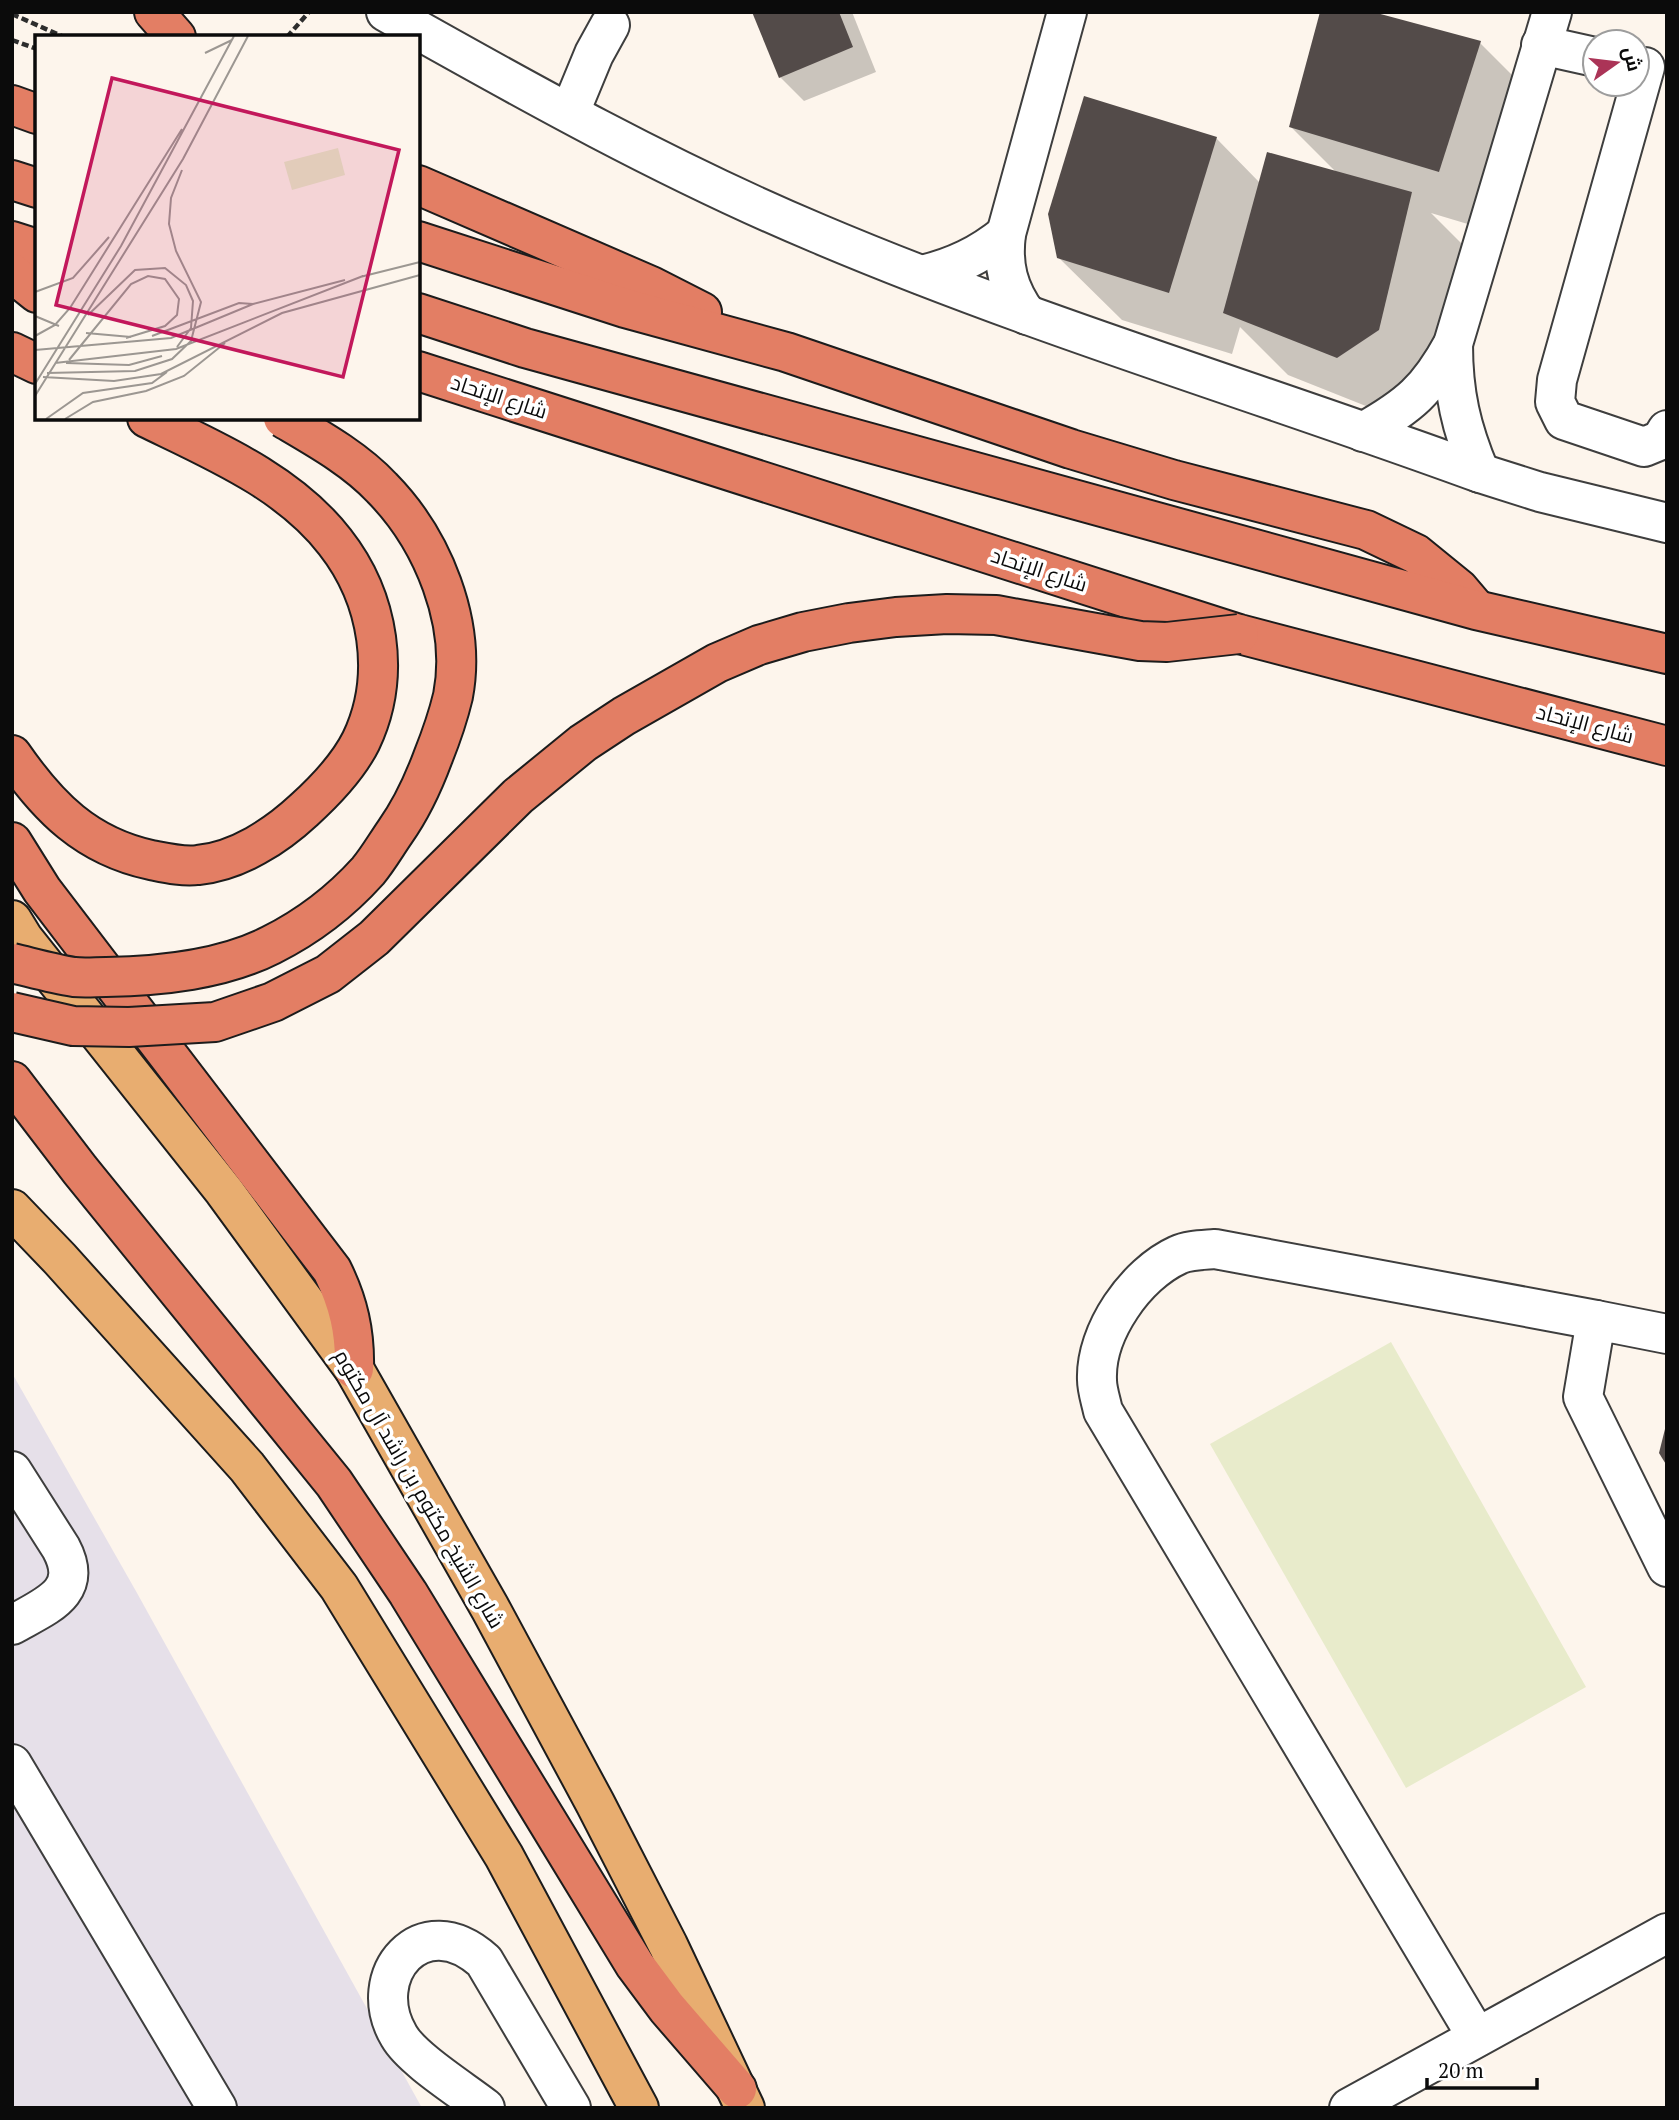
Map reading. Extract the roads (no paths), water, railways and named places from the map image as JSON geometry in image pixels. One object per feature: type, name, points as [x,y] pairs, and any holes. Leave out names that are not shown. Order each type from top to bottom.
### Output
[{"type":"highway","points":[[12,105],[35,113]]},
{"type":"highway","points":[[12,180],[35,187]]},
{"type":"highway","points":[[420,186],[651,286],[786,352]]},
{"type":"highway","points":[[12,241],[35,248]]},
{"type":"highway","points":[[420,242],[625,308],[786,352],[1071,449],[1174,480],[1366,530],[1416,554],[1438,570],[1476,610]]},
{"type":"highway","points":[[12,273],[35,291]]},
{"type":"highway","points":[[420,314],[525,348],[1476,610],[1667,654]]},
{"type":"highway","points":[[12,352],[35,363]]},
{"type":"highway","name":"شارع الإتحاد","points":[[420,372],[1239,635],[1667,746]]},
{"type":"highway","points":[[12,754],[43,797],[87,835],[141,858],[169,864],[198,865],[259,844],[287,826],[337,777],[360,743],[373,713],[379,681],[373,621],[352,565],[335,541],[315,519],[280,490],[207,447],[151,420]]},
{"type":"highway","points":[[12,963],[76,977],[119,977],[173,972],[232,960],[270,946],[313,921],[368,871],[422,789],[453,695],[456,662],[453,625],[436,571],[422,541],[404,513],[382,488],[358,466],[286,420]]},
{"type":"highway","points":[[12,1012],[73,1026],[129,1027],[215,1022],[273,1002],[328,974],[374,938],[518,796],[583,743],[624,716],[717,663],[759,645],[803,632],[849,623],[947,614],[996,615],[1140,641],[1167,642],[1239,635]]},
{"type":"highway","points":[[12,842],[42,890],[332,1270],[344,1293],[351,1317],[355,1343],[354,1368]]},
{"type":"highway","points":[[12,1081],[80,1170],[334,1483],[408,1593],[635,1965],[741,2098]]},
{"type":"main road","name":"شارع الشيخ مكتوم بن راشد آل مكتوم","points":[[12,920],[31,948],[224,1191],[354,1368],[601,1815],[668,1945],[741,2098]]},
{"type":"main road","points":[[12,1209],[247,1467],[339,1587],[504,1856],[639,2108]]},
{"type":"main road","points":[[12,1238],[60,1259]]},
{"type":"street","points":[[386,12],[477,64],[644,152],[815,232],[922,275],[1027,315],[1480,473],[1540,492],[1667,523]]},
{"type":"street","points":[[1027,315],[1009,285],[1004,251],[1006,233],[1067,12]]},
{"type":"street","points":[[570,112],[594,54],[610,25]]},
{"type":"street","points":[[1363,432],[1393,415],[1418,396],[1438,371],[1453,344],[1547,29],[1581,49]]},
{"type":"street","points":[[1641,98],[1557,380],[1555,402],[1564,420],[1644,446],[1661,440],[1667,430]]},
{"type":"street","points":[[922,275],[967,260],[1006,233]]},
{"type":"street","points":[[1453,344],[1457,410],[1480,473]]},
{"type":"street","points":[[1477,2038],[1103,1411],[1097,1379],[1101,1349],[1115,1317],[1132,1291],[1153,1269],[1180,1254],[1215,1249],[1667,1334]]},
{"type":"street","points":[[1596,1320],[1583,1397],[1667,1567]]},
{"type":"street","points":[[12,1471],[61,1548],[69,1571],[61,1594],[12,1625]]},
{"type":"street","points":[[12,1764],[217,2108]]},
{"type":"street","points":[[1349,2108],[1667,1933]]},
{"type":"street","points":[[485,2108],[412,2053],[398,2036],[390,2015],[388,1993],[393,1972],[402,1956],[417,1945],[435,1940],[454,1941],[470,1949],[484,1961],[571,2108]]}]
